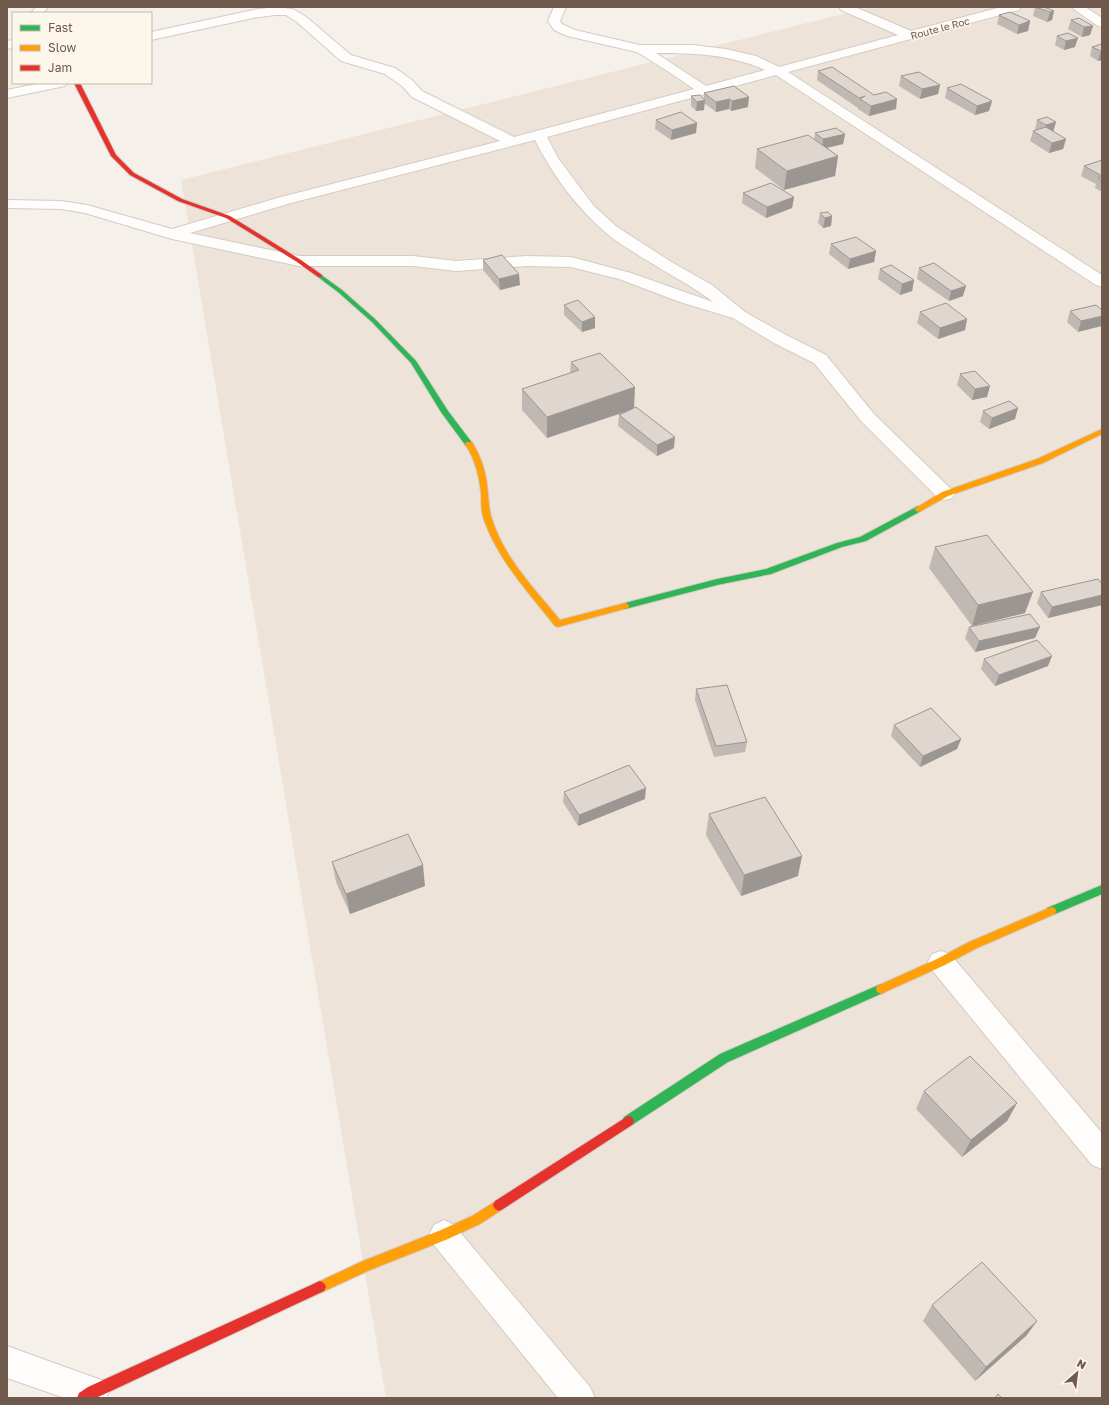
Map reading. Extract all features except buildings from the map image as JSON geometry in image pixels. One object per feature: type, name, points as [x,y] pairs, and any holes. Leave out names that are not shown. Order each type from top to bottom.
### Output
[{"type":"street","points":[[560,7],[554,21],[558,27],[571,34],[640,49],[710,51],[751,59],[778,71],[1102,282]]},
{"type":"street","points":[[845,7],[911,36]]},
{"type":"street","name":"Route le Roc","points":[[172,234],[294,198],[539,135],[1015,7]]},
{"type":"street","points":[[1077,7],[1102,23]]},
{"type":"street","points":[[152,36],[253,14],[275,11],[289,12],[301,19],[346,58],[390,71],[406,82],[417,94],[512,142]]},
{"type":"street","points":[[640,49],[674,69],[705,91]]},
{"type":"street","points":[[7,94],[55,84]]},
{"type":"street","points":[[78,84],[114,156],[132,174],[180,200],[228,217],[299,261],[340,291],[374,321],[414,362],[445,412],[473,449],[483,475],[487,519],[498,541],[516,570],[558,624],[717,582],[768,572],[863,538],[901,519],[945,494],[1040,461],[1102,432]]},
{"type":"street","points":[[539,135],[551,159],[588,208],[612,230],[667,266],[706,288],[739,315],[780,339],[820,359],[868,418],[945,494]]},
{"type":"street","points":[[7,204],[61,204],[87,209],[172,234],[299,261],[413,261],[456,266],[527,261],[571,262],[625,276],[686,299],[739,315]]},
{"type":"street","points":[[7,1362],[88,1395],[367,1265],[444,1235],[476,1220],[724,1058],[941,962],[973,945],[1102,889]]},
{"type":"street","points":[[941,962],[1102,1155]]},
{"type":"street","points":[[444,1235],[579,1398]]},
{"type":"shaded area","points":[[871,7],[1102,7],[1102,1398],[386,1398],[181,180]]},
{"type":"traffic: fast","points":[[320,276],[340,291],[374,321],[414,362],[445,412],[469,444]]},
{"type":"traffic: fast","points":[[625,606],[717,582],[768,572],[840,545],[863,539],[918,509]]},
{"type":"traffic: fast","points":[[1051,911],[1102,889]]},
{"type":"traffic: fast","points":[[628,1121],[724,1058],[881,989]]},
{"type":"traffic: slow","points":[[918,509],[945,494],[1040,461],[1102,431]]},
{"type":"traffic: slow","points":[[469,444],[480,465],[487,516],[494,534],[501,548],[519,575],[558,624],[625,606]]},
{"type":"traffic: slow","points":[[881,989],[941,962],[973,945],[1051,911]]},
{"type":"traffic: slow","points":[[320,1287],[367,1265],[444,1235],[476,1220],[499,1205]]},
{"type":"traffic: jam","points":[[78,84],[114,156],[132,174],[180,200],[228,217],[299,261],[320,276]]},
{"type":"traffic: jam","points":[[499,1205],[628,1121]]},
{"type":"traffic: jam","points":[[84,1398],[93,1392],[320,1287]]}]
